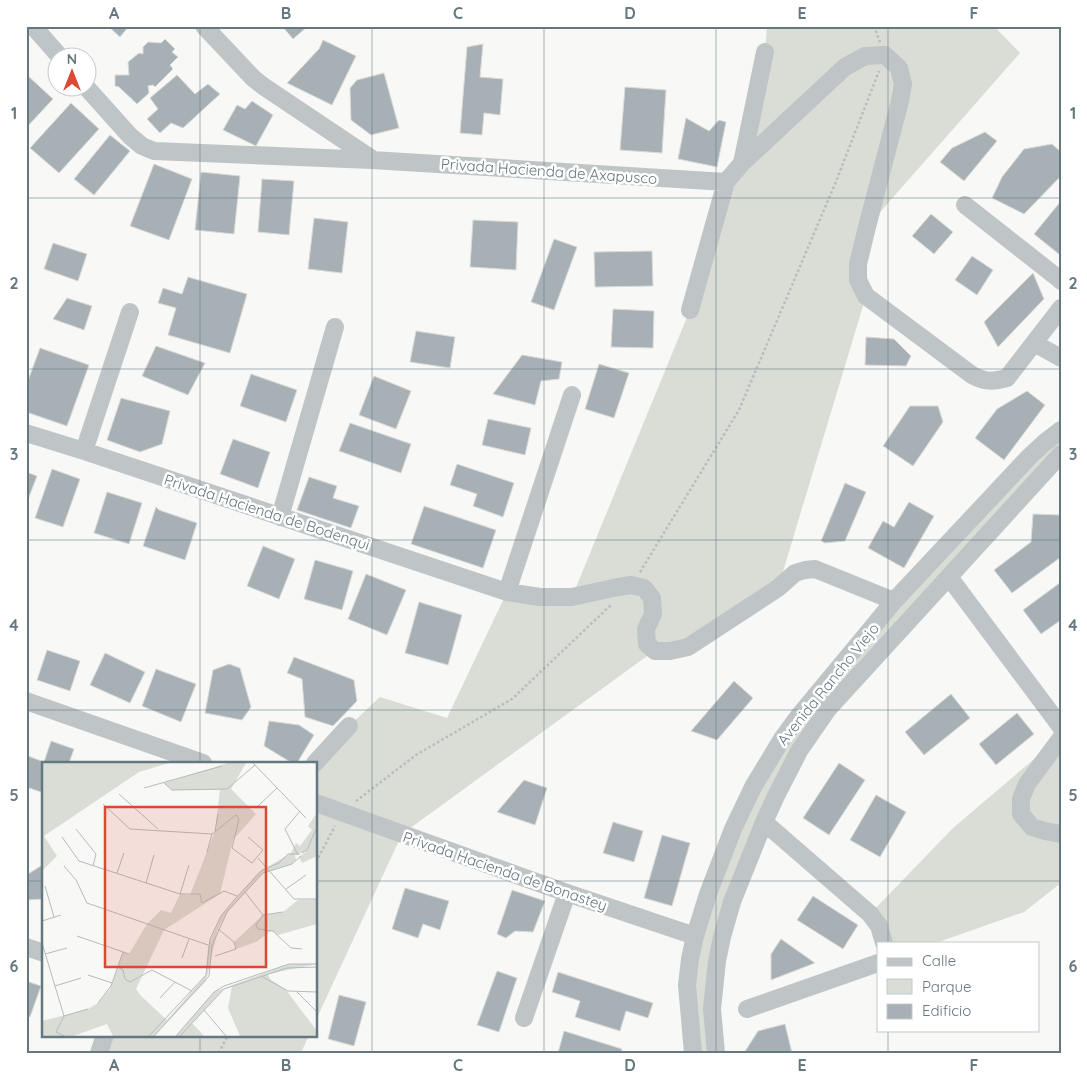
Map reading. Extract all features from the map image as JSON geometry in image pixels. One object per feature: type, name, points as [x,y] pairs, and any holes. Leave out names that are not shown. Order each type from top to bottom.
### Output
[{"type":"street","points":[[33,26],[52,48]]},
{"type":"street","points":[[204,26],[253,78],[263,86],[372,160]]},
{"type":"street","points":[[742,163],[765,52]]},
{"type":"street","points":[[690,310],[726,182],[742,163],[845,67],[865,56],[884,55],[900,68],[903,84],[858,264],[858,280],[866,296],[972,375],[983,381],[996,381],[1007,378],[1061,308]]},
{"type":"street","name":"Privada Hacienda de Axapusco","points":[[96,98],[130,136],[142,146],[154,151],[372,160],[726,182]]},
{"type":"street","points":[[965,205],[1060,279],[1061,282]]},
{"type":"street","points":[[84,451],[130,312]]},
{"type":"street","name":"Privada Hacienda de Bodenqui","points":[[280,516],[335,327]]},
{"type":"street","points":[[1034,343],[1061,358]]},
{"type":"street","points":[[507,592],[572,395]]},
{"type":"street","name":"Avenida Rancho Viejo","points":[[694,1053],[687,985],[695,936],[711,885],[733,829],[752,788],[798,717],[894,602],[1029,457],[1061,430]]},
{"type":"street","name":"Privada Hacienda de Bodenqui","points":[[26,432],[507,592],[540,597],[572,597],[631,586]]},
{"type":"street","name":"Avenida Rancho Viejo","points":[[716,1053],[712,1009],[717,961],[722,937],[732,902],[764,822],[799,751],[828,709],[1061,454]]},
{"type":"street","points":[[948,544],[966,558]]},
{"type":"street","points":[[631,586],[644,588],[652,598],[653,614],[646,629],[647,644],[654,651],[670,652],[688,647],[778,588],[795,573],[805,570],[815,569],[894,602]]},
{"type":"street","points":[[949,577],[1061,727]]},
{"type":"street","points":[[871,629],[888,643]]},
{"type":"street","points":[[26,701],[200,762]]},
{"type":"street","points":[[316,762],[349,726]]},
{"type":"street","points":[[1061,738],[1027,784],[1021,798],[1021,814],[1032,827],[1061,834]]},
{"type":"street","name":"Privada Hacienda de Bonastey","points":[[318,804],[567,893],[695,936]]},
{"type":"street","points":[[764,822],[870,914],[879,926],[884,942]]},
{"type":"street","points":[[524,1018],[567,893]]},
{"type":"street","points":[[26,947],[42,952]]},
{"type":"street","points":[[690,959],[697,968],[706,969],[717,961]]},
{"type":"street","points":[[747,1009],[877,963]]},
{"type":"street","points":[[99,1053],[105,1036]]},
{"type":"path","points":[[318,858],[342,812],[416,755],[512,699],[631,586],[739,410],[835,184],[884,55],[874,26]]},
{"type":"path","points":[[219,1053],[228,1036]]},
{"type":"green space","points":[[767,26],[994,26],[1020,53],[867,227],[866,296],[778,588],[688,647],[654,651],[402,834],[318,1016],[317,762],[349,726],[380,697],[447,718],[507,592],[572,597],[690,310],[742,163],[765,52]]},
{"type":"green space","points":[[1061,430],[1061,454],[828,709],[732,902],[716,1053],[694,1053],[687,985],[708,894],[798,717]]},
{"type":"green space","points":[[1061,736],[1061,883],[1024,912],[939,942],[884,942],[870,914],[953,828]]},
{"type":"green space","points":[[105,1036],[309,1036],[301,1053],[99,1053]]},
{"type":"building","points":[[108,26],[129,26],[120,37]]},
{"type":"building","points":[[282,26],[308,26],[293,39]]},
{"type":"building","points":[[165,39],[175,49],[172,52],[178,57],[170,65],[173,69],[155,87],[153,85],[148,86],[149,93],[137,104],[119,87],[115,86],[115,75],[129,75],[128,62],[139,53],[143,54],[143,47],[148,42],[161,43]]},
{"type":"building","points":[[323,40],[356,56],[332,105],[287,83],[319,49]]},
{"type":"building","points":[[483,44],[480,77],[503,79],[500,115],[484,113],[482,135],[460,133],[467,47]]},
{"type":"building","points":[[384,73],[399,128],[371,135],[351,120],[350,88],[357,80]]},
{"type":"building","points":[[26,74],[48,94],[48,98],[53,99],[26,128]]},
{"type":"building","points":[[177,75],[195,94],[208,84],[220,94],[183,128],[171,123],[160,133],[147,119],[158,109],[150,98]]},
{"type":"building","points":[[625,87],[666,90],[662,153],[620,150]]},
{"type":"building","points":[[252,101],[273,115],[256,146],[223,130],[237,105],[245,109]]},
{"type":"building","points":[[71,103],[99,129],[59,173],[30,148]]},
{"type":"building","points":[[686,118],[709,131],[719,120],[726,122],[717,167],[678,159]]},
{"type":"building","points":[[985,132],[997,141],[964,181],[940,162],[952,148]]},
{"type":"building","points":[[110,135],[130,151],[94,195],[74,179]]},
{"type":"building","points":[[1052,144],[1061,152],[1061,176],[1024,214],[992,198],[1002,177],[1024,149]]},
{"type":"building","points":[[154,164],[192,179],[169,240],[130,226]]},
{"type":"building","points":[[201,172],[240,176],[234,234],[195,230]]},
{"type":"building","points":[[262,179],[294,181],[289,235],[258,232]]},
{"type":"building","points":[[1061,201],[1061,255],[1060,255],[1034,234]]},
{"type":"building","points":[[931,214],[953,232],[934,254],[912,236]]},
{"type":"building","points":[[314,218],[348,222],[342,273],[308,269]]},
{"type":"building","points":[[473,220],[518,222],[516,270],[470,267]]},
{"type":"building","points":[[554,239],[577,247],[554,310],[531,302]]},
{"type":"building","points":[[53,243],[87,254],[78,281],[44,269]]},
{"type":"building","points":[[652,251],[653,286],[595,287],[594,252]]},
{"type":"building","points":[[972,256],[993,270],[977,295],[955,280]]},
{"type":"building","points":[[1033,273],[1044,299],[998,347],[984,322]]},
{"type":"building","points":[[188,277],[247,294],[230,353],[168,335],[176,308],[158,303],[163,288],[182,294]]},
{"type":"building","points":[[67,298],[92,306],[84,330],[53,319]]},
{"type":"building","points":[[613,309],[654,311],[653,348],[611,347]]},
{"type":"building","points":[[416,331],[455,337],[450,368],[410,362]]},
{"type":"building","points":[[866,337],[894,339],[911,356],[906,366],[865,365]]},
{"type":"building","points":[[156,346],[205,363],[188,395],[142,376]]},
{"type":"building","points":[[40,348],[89,365],[67,426],[26,412],[26,386]]},
{"type":"building","points":[[522,355],[562,362],[559,379],[541,381],[535,405],[493,394]]},
{"type":"building","points":[[599,364],[629,373],[614,418],[585,409]]},
{"type":"building","points":[[251,374],[297,390],[286,422],[240,406]]},
{"type":"building","points":[[374,376],[411,391],[396,429],[359,415]]},
{"type":"building","points":[[1027,391],[1045,405],[1004,460],[975,438],[997,409]]},
{"type":"building","points":[[121,398],[170,411],[162,444],[140,452],[107,440]]},
{"type":"building","points":[[910,406],[938,406],[943,422],[913,466],[883,446]]},
{"type":"building","points":[[488,419],[531,428],[525,455],[482,445]]},
{"type":"building","points":[[350,423],[411,444],[401,473],[339,451]]},
{"type":"building","points":[[233,439],[270,452],[258,488],[220,474]]},
{"type":"building","points":[[457,464],[514,483],[503,517],[473,506],[477,494],[450,485]]},
{"type":"building","points":[[52,469],[80,479],[63,527],[35,518]]},
{"type":"building","points":[[26,472],[37,476],[26,505]]},
{"type":"building","points":[[309,477],[337,486],[333,498],[359,506],[351,528],[297,510]]},
{"type":"building","points":[[845,483],[866,492],[845,541],[825,543],[821,541]]},
{"type":"building","points":[[107,492],[142,503],[129,544],[94,533]]},
{"type":"building","points":[[909,502],[934,516],[904,568],[868,548],[883,521],[894,527]]},
{"type":"building","points":[[424,506],[496,530],[483,568],[411,544]]},
{"type":"building","points":[[156,507],[159,510],[197,523],[185,560],[143,546]]},
{"type":"building","points":[[1033,514],[1061,515],[1061,557],[1012,593],[994,570],[1031,542]]},
{"type":"building","points":[[263,546],[295,559],[279,599],[247,586]]},
{"type":"building","points":[[315,560],[353,571],[342,610],[304,599]]},
{"type":"building","points":[[366,574],[406,590],[387,635],[348,619]]},
{"type":"building","points":[[1061,582],[1061,620],[1041,634],[1023,610]]},
{"type":"building","points":[[419,602],[462,615],[448,665],[405,653]]},
{"type":"building","points":[[47,650],[80,661],[70,691],[37,680]]},
{"type":"building","points":[[105,653],[145,672],[130,703],[90,685]]},
{"type":"building","points":[[294,657],[354,680],[357,701],[333,726],[305,717],[302,679],[287,673]]},
{"type":"building","points":[[229,664],[240,668],[251,707],[242,720],[205,713],[213,670]]},
{"type":"building","points":[[156,669],[196,684],[181,722],[142,706]]},
{"type":"building","points":[[734,681],[753,698],[717,740],[691,731]]},
{"type":"building","points":[[951,694],[970,718],[924,755],[905,732]]},
{"type":"building","points":[[1017,713],[1034,734],[996,765],[979,744]]},
{"type":"building","points":[[269,721],[299,725],[314,735],[298,762],[290,762],[264,746]]},
{"type":"building","points":[[51,741],[74,749],[69,762],[44,762]]},
{"type":"building","points":[[28,756],[44,762],[42,762],[42,792],[26,787],[26,760]]},
{"type":"building","points":[[839,763],[865,780],[829,835],[803,818]]},
{"type":"building","points":[[524,780],[547,788],[535,825],[497,812]]},
{"type":"building","points":[[876,795],[906,812],[880,857],[850,840]]},
{"type":"building","points":[[613,822],[643,831],[634,862],[603,853]]},
{"type":"building","points":[[662,835],[690,843],[672,906],[644,898]]},
{"type":"building","points":[[42,865],[42,899],[26,900],[26,877]]},
{"type":"building","points":[[405,888],[449,901],[440,930],[423,924],[418,938],[392,929]]},
{"type":"building","points":[[512,890],[545,901],[533,932],[515,931],[506,938],[497,934]]},
{"type":"building","points":[[813,896],[858,925],[843,949],[797,920]]},
{"type":"building","points":[[781,939],[815,963],[771,980],[771,954]]},
{"type":"building","points":[[497,971],[517,978],[499,1032],[477,1025]]},
{"type":"building","points":[[558,972],[653,1003],[648,1018],[626,1011],[620,1031],[575,1017],[580,1001],[552,992]]},
{"type":"building","points":[[26,981],[41,986],[30,1017],[26,1016]]},
{"type":"building","points":[[339,995],[366,1002],[354,1046],[328,1039]]},
{"type":"building","points":[[785,1024],[792,1053],[744,1053],[758,1031]]},
{"type":"building","points":[[564,1031],[622,1049],[621,1053],[558,1053]]}]
